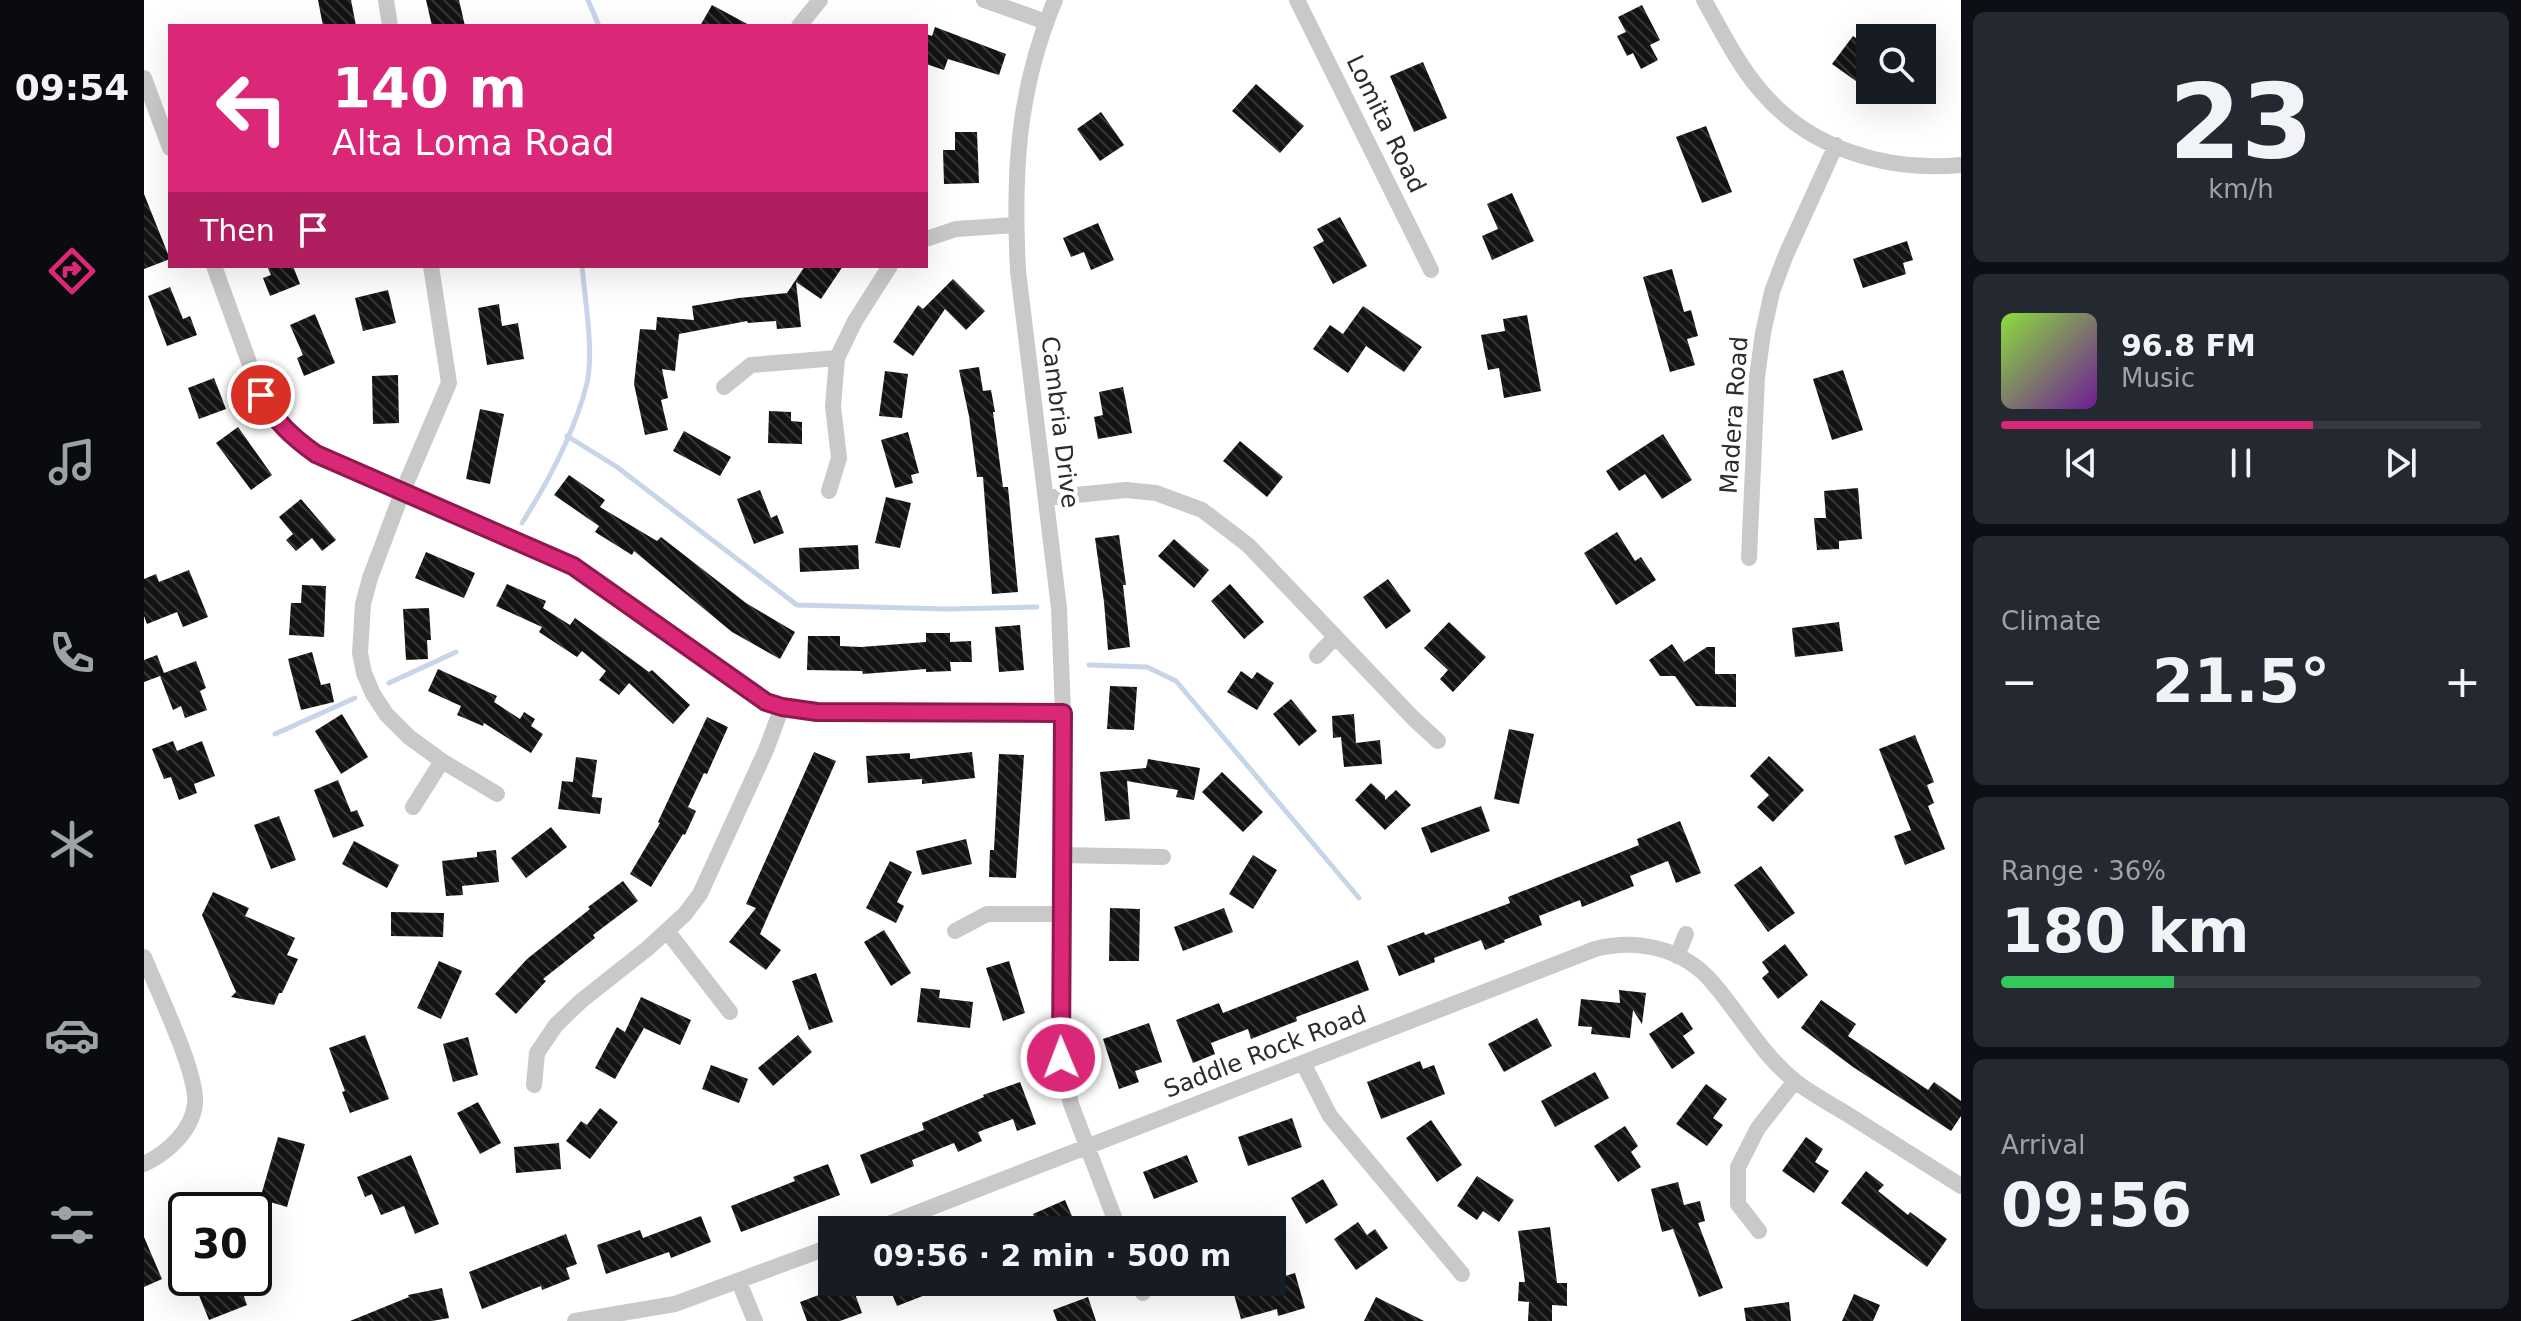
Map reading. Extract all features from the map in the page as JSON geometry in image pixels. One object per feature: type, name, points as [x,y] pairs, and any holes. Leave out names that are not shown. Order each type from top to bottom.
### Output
[{"type":"street","points":[[386,0],[390,24]]},
{"type":"street","points":[[801,24],[820,0]]},
{"type":"street","points":[[984,0],[1046,22]]},
{"type":"street","name":"Cambria Drive","points":[[1055,0],[1046,22],[1021,121],[1016,165],[1015,225],[1059,608],[1063,713],[1061,1058],[1071,1104],[1114,1216]]},
{"type":"street","name":"Lomita Road","points":[[1297,0],[1431,270]]},
{"type":"street","points":[[1704,0],[1745,70],[1762,92],[1795,123],[1862,157],[1910,167],[1961,165]]},
{"type":"street","points":[[144,78],[168,143]]},
{"type":"street","name":"Madera Road","points":[[1749,558],[1757,377],[1763,333],[1772,292],[1785,257],[1836,145]]},
{"type":"street","points":[[928,238],[956,229],[1015,225]]},
{"type":"street","points":[[215,268],[261,395],[283,428],[316,454],[573,566],[766,702],[817,712],[1063,713]]},
{"type":"street","points":[[431,268],[449,383],[370,578],[363,604],[360,653],[364,673],[386,714],[409,737],[442,761],[497,794]]},
{"type":"street","points":[[829,491],[839,458],[833,406],[837,358],[862,309],[889,268]]},
{"type":"street","points":[[724,387],[751,365],[837,358]]},
{"type":"street","points":[[1046,498],[1126,490],[1156,493],[1202,510],[1248,545],[1438,741]]},
{"type":"street","points":[[1317,656],[1335,637]]},
{"type":"street","points":[[534,1085],[537,1053],[556,1025],[667,931],[700,894],[766,750],[782,707]]},
{"type":"street","points":[[413,807],[442,761]]},
{"type":"street","points":[[1061,855],[1163,857]]},
{"type":"street","points":[[955,931],[987,914],[1061,914]]},
{"type":"street","points":[[667,931],[730,1012]]},
{"type":"street","points":[[1677,956],[1686,934]]},
{"type":"street","name":"Saddle Rock Road","points":[[910,1216],[1614,944],[1645,945],[1677,956],[1711,980],[1756,1043],[1795,1081],[1961,1186]]},
{"type":"street","points":[[144,957],[190,1073],[195,1102],[190,1122],[168,1149],[144,1164]]},
{"type":"street","points":[[1303,1063],[1330,1116],[1462,1274]]},
{"type":"street","points":[[1759,1231],[1738,1204],[1738,1167],[1758,1128],[1795,1081]]},
{"type":"street","points":[[575,1321],[675,1304],[818,1251]]},
{"type":"street","points":[[739,1282],[755,1321]]},
{"type":"building","points":[[318,0],[351,0],[356,24],[323,24]]},
{"type":"building","points":[[426,0],[459,0],[465,24],[432,24]]},
{"type":"building","points":[[712,5],[747,24],[701,24]]},
{"type":"building","points":[[1642,5],[1660,40],[1650,45],[1658,60],[1641,69],[1633,53],[1627,56],[1617,36],[1626,32],[1618,17]]},
{"type":"building","points":[[935,27],[1006,54],[999,75],[948,59],[944,70],[928,65],[928,35],[932,36]]},
{"type":"building","points":[[1853,36],[1856,38],[1856,81],[1832,64]]},
{"type":"building","points":[[1423,62],[1447,118],[1414,132],[1390,76]]},
{"type":"building","points":[[1256,84],[1304,126],[1280,153],[1232,111]]},
{"type":"building","points":[[1101,112],[1124,145],[1100,161],[1077,129]]},
{"type":"building","points":[[1706,126],[1732,192],[1702,203],[1676,137]]},
{"type":"building","points":[[955,132],[977,132],[979,183],[944,184],[943,150],[955,150]]},
{"type":"building","points":[[1512,193],[1534,241],[1492,260],[1482,236],[1498,229],[1487,204]]},
{"type":"building","points":[[144,194],[168,260],[144,269]]},
{"type":"building","points":[[1340,217],[1367,266],[1333,284],[1313,247],[1324,241],[1317,229]]},
{"type":"building","points":[[1098,223],[1114,260],[1091,270],[1084,252],[1071,257],[1063,238]]},
{"type":"building","points":[[1907,241],[1913,260],[1903,263],[1906,274],[1863,288],[1853,259]]},
{"type":"building","points":[[268,268],[294,268],[300,284],[270,296],[263,278],[271,275]]},
{"type":"building","points":[[804,268],[842,268],[821,299],[796,282],[801,327],[777,329],[776,321],[747,321],[679,334],[675,371],[662,369],[668,398],[661,400],[668,430],[645,435],[634,384],[640,329],[656,330],[657,317],[694,320],[692,306],[787,293]]},
{"type":"building","points":[[1672,269],[1684,312],[1691,310],[1698,336],[1687,339],[1695,365],[1670,372],[1643,277]]},
{"type":"building","points":[[953,279],[985,311],[966,330],[945,309],[913,356],[893,342],[918,305],[923,309]]},
{"type":"building","points":[[170,287],[183,319],[190,316],[197,335],[167,346],[148,296]]},
{"type":"building","points":[[388,290],[396,323],[363,331],[355,298]]},
{"type":"building","points":[[499,304],[502,326],[518,323],[524,359],[487,365],[478,308]]},
{"type":"building","points":[[1363,306],[1422,347],[1404,372],[1366,346],[1348,373],[1313,349],[1330,325],[1343,334]]},
{"type":"building","points":[[315,314],[335,363],[304,376],[297,358],[303,355],[290,325]]},
{"type":"building","points":[[1527,315],[1541,391],[1504,398],[1499,368],[1488,370],[1481,335],[1505,331],[1503,319]]},
{"type":"building","points":[[979,367],[983,391],[991,390],[1003,487],[1008,487],[1018,592],[992,594],[983,477],[977,477],[959,370]]},
{"type":"building","points":[[1843,370],[1863,430],[1832,440],[1813,379]]},
{"type":"building","points":[[885,371],[908,374],[902,418],[879,416]]},
{"type":"building","points":[[398,375],[399,423],[373,424],[372,376]]},
{"type":"building","points":[[214,378],[226,409],[199,419],[188,388]]},
{"type":"building","points":[[1123,387],[1132,433],[1098,439],[1094,417],[1103,415],[1099,392]]},
{"type":"building","points":[[480,409],[504,414],[490,484],[466,479]]},
{"type":"building","points":[[769,411],[791,412],[791,421],[802,422],[802,444],[768,443]]},
{"type":"building","points":[[238,427],[272,475],[251,490],[216,443]]},
{"type":"building","points":[[684,431],[731,457],[720,476],[673,451]]},
{"type":"building","points":[[908,432],[919,473],[911,475],[913,483],[895,488],[881,440]]},
{"type":"building","points":[[1663,434],[1692,480],[1662,499],[1645,474],[1619,491],[1606,471]]},
{"type":"building","points":[[1240,441],[1283,477],[1267,497],[1223,461]]},
{"type":"building","points":[[569,475],[605,500],[600,507],[657,541],[661,537],[746,603],[795,632],[780,659],[732,632],[634,551],[632,555],[595,532],[599,526],[554,495]]},
{"type":"building","points":[[1858,488],[1862,539],[1839,541],[1839,549],[1817,550],[1814,518],[1826,518],[1824,491]]},
{"type":"building","points":[[760,490],[771,518],[777,515],[784,533],[754,544],[737,499]]},
{"type":"building","points":[[886,497],[911,503],[900,548],[875,543]]},
{"type":"building","points":[[301,499],[336,540],[322,551],[312,538],[296,551],[286,540],[293,534],[279,517]]},
{"type":"building","points":[[1617,532],[1635,561],[1641,557],[1656,580],[1616,605],[1584,553]]},
{"type":"building","points":[[1119,535],[1130,647],[1108,650],[1095,538]]},
{"type":"building","points":[[1174,539],[1209,570],[1194,588],[1158,556]]},
{"type":"building","points":[[858,545],[859,569],[800,572],[799,548]]},
{"type":"building","points":[[426,552],[475,573],[464,598],[415,578]]},
{"type":"building","points":[[189,570],[208,617],[183,627],[177,612],[147,624],[144,616],[144,579],[156,574],[159,582]]},
{"type":"building","points":[[1388,579],[1411,611],[1386,629],[1363,597]]},
{"type":"building","points":[[507,584],[546,601],[543,608],[570,625],[575,618],[649,672],[652,670],[690,705],[673,724],[629,683],[619,695],[599,680],[606,671],[582,651],[577,657],[539,632],[542,627],[496,606]]},
{"type":"building","points":[[1230,584],[1264,622],[1244,639],[1211,601]]},
{"type":"building","points":[[302,585],[326,586],[324,637],[289,635],[291,603],[301,603]]},
{"type":"building","points":[[429,608],[431,640],[427,640],[428,659],[406,660],[403,609]]},
{"type":"building","points":[[1449,622],[1486,657],[1453,692],[1440,679],[1448,670],[1424,648]]},
{"type":"building","points":[[1839,622],[1843,651],[1795,657],[1792,628]]},
{"type":"building","points":[[1020,625],[1024,670],[999,672],[995,627]]},
{"type":"building","points":[[926,633],[950,633],[950,642],[971,641],[972,662],[950,662],[951,671],[926,672],[926,669],[863,674],[862,671],[807,670],[808,636],[840,636],[840,646],[861,647],[926,642]]},
{"type":"building","points":[[1672,644],[1684,662],[1707,647],[1715,647],[1715,674],[1736,674],[1736,707],[1696,706],[1675,676],[1660,676],[1649,660]]},
{"type":"building","points":[[312,652],[321,685],[330,683],[334,702],[301,710],[288,659]]},
{"type":"building","points":[[157,655],[164,673],[196,661],[206,688],[200,691],[207,710],[185,718],[181,706],[173,710],[160,676],[144,682],[144,660]]},
{"type":"building","points":[[438,669],[497,696],[494,702],[520,719],[524,712],[535,719],[531,726],[543,734],[531,753],[484,723],[483,726],[457,715],[461,706],[428,691]]},
{"type":"building","points":[[1241,671],[1252,679],[1257,672],[1274,683],[1257,710],[1227,692]]},
{"type":"building","points":[[1110,686],[1137,687],[1134,730],[1107,729]]},
{"type":"building","points":[[1291,699],[1317,731],[1299,746],[1273,714]]},
{"type":"building","points":[[342,714],[368,757],[341,774],[315,731]]},
{"type":"building","points":[[1354,714],[1356,743],[1380,740],[1382,764],[1344,767],[1341,737],[1333,738],[1332,716]]},
{"type":"building","points":[[707,717],[728,727],[688,807],[696,811],[685,835],[651,887],[630,874],[660,823]]},
{"type":"building","points":[[1509,729],[1534,734],[1519,804],[1494,799]]},
{"type":"building","points":[[1915,735],[1934,782],[1927,785],[1934,803],[1928,806],[1945,849],[1905,865],[1894,836],[1911,830],[1879,749]]},
{"type":"building","points":[[173,741],[177,751],[202,741],[215,776],[194,784],[197,793],[179,800],[171,777],[164,779],[152,749]]},
{"type":"building","points":[[814,752],[836,761],[760,934],[781,950],[766,970],[729,942],[756,908],[746,904]]},
{"type":"building","points":[[972,752],[975,778],[922,784],[922,779],[868,783],[866,756],[910,753],[910,759]]},
{"type":"building","points":[[999,754],[1024,755],[1016,878],[989,877],[990,850],[994,850]]},
{"type":"building","points":[[1769,756],[1804,790],[1773,822],[1757,807],[1769,795],[1750,776]]},
{"type":"building","points":[[576,757],[597,760],[592,797],[602,798],[600,814],[558,809],[562,781],[573,782]]},
{"type":"building","points":[[1148,759],[1200,768],[1194,800],[1176,797],[1178,790],[1127,781],[1130,819],[1105,821],[1100,772],[1146,768]]},
{"type":"building","points":[[1222,772],[1263,812],[1243,832],[1202,792]]},
{"type":"building","points":[[338,780],[351,812],[357,810],[364,826],[333,838],[314,790]]},
{"type":"building","points":[[1371,783],[1385,796],[1385,800],[1396,790],[1411,805],[1385,830],[1355,800]]},
{"type":"building","points":[[1481,806],[1490,831],[1431,853],[1421,828]]},
{"type":"building","points":[[279,816],[296,860],[271,869],[254,825]]},
{"type":"building","points":[[1680,821],[1701,873],[1676,883],[1668,861],[1630,876],[1634,886],[1582,907],[1580,900],[1539,916],[1542,925],[1505,942],[1485,950],[1481,940],[1434,958],[1435,962],[1399,976],[1387,946],[1510,903],[1508,897],[1639,845],[1637,839]]},
{"type":"building","points":[[551,827],[567,847],[526,878],[511,858]]},
{"type":"building","points":[[966,839],[972,864],[922,875],[916,851]]},
{"type":"building","points":[[354,841],[399,865],[387,888],[342,864]]},
{"type":"building","points":[[496,850],[499,882],[462,886],[463,895],[446,896],[442,861],[477,857],[477,852]]},
{"type":"building","points":[[1253,855],[1277,870],[1253,909],[1229,894]]},
{"type":"building","points":[[890,861],[912,872],[897,902],[904,906],[896,923],[866,908]]},
{"type":"building","points":[[1761,866],[1795,913],[1768,932],[1734,885]]},
{"type":"building","points":[[623,881],[638,901],[543,979],[546,981],[516,1014],[495,994],[527,959]]},
{"type":"building","points":[[213,892],[249,908],[245,916],[295,938],[287,955],[298,959],[274,1005],[231,997],[236,992],[202,915]]},
{"type":"building","points":[[1110,908],[1140,909],[1139,961],[1109,961]]},
{"type":"building","points":[[1224,908],[1233,932],[1183,951],[1174,927]]},
{"type":"building","points":[[391,912],[444,913],[443,937],[391,936]]},
{"type":"building","points":[[884,930],[911,973],[891,986],[864,942]]},
{"type":"building","points":[[1785,944],[1808,975],[1778,999],[1762,978],[1769,972],[1762,962]]},
{"type":"building","points":[[1358,960],[1369,990],[1296,1017],[1297,1021],[1251,1039],[1248,1029],[1211,1043],[1215,1054],[1193,1063],[1176,1020],[1219,1003],[1223,1013]]},
{"type":"building","points":[[439,961],[462,971],[441,1019],[417,1008]]},
{"type":"building","points":[[1009,961],[1025,1013],[1003,1021],[986,968]]},
{"type":"building","points":[[816,973],[833,1022],[809,1030],[792,981]]},
{"type":"building","points":[[921,988],[940,990],[939,998],[973,1002],[970,1028],[917,1022]]},
{"type":"building","points":[[1619,990],[1646,993],[1642,1024],[1633,1010],[1630,1038],[1591,1034],[1592,1027],[1578,1026],[1581,999],[1620,1003]]},
{"type":"building","points":[[641,997],[691,1020],[680,1045],[644,1028],[615,1079],[595,1068],[617,1027],[625,1032]]},
{"type":"building","points":[[1821,1000],[1856,1024],[1848,1036],[1928,1090],[1934,1082],[1961,1101],[1961,1116],[1951,1131],[1853,1067],[1801,1028]]},
{"type":"building","points":[[1682,1012],[1693,1029],[1683,1036],[1695,1053],[1672,1069],[1649,1034]]},
{"type":"building","points":[[1537,1018],[1552,1046],[1504,1072],[1488,1044]]},
{"type":"building","points":[[1149,1023],[1162,1062],[1135,1071],[1139,1082],[1119,1089],[1103,1039]]},
{"type":"building","points":[[365,1035],[389,1099],[350,1113],[329,1048]]},
{"type":"building","points":[[798,1035],[812,1052],[773,1086],[758,1068]]},
{"type":"building","points":[[468,1037],[478,1075],[453,1082],[443,1044]]},
{"type":"building","points":[[1420,1061],[1423,1069],[1434,1065],[1445,1094],[1381,1119],[1367,1082]]},
{"type":"building","points":[[711,1065],[748,1079],[739,1103],[702,1089]]},
{"type":"building","points":[[1595,1072],[1609,1098],[1555,1127],[1541,1101]]},
{"type":"building","points":[[1020,1082],[1036,1124],[1017,1131],[1013,1119],[978,1132],[982,1141],[958,1152],[954,1143],[912,1160],[914,1166],[871,1184],[860,1155],[924,1130],[922,1123]]},
{"type":"building","points":[[1706,1084],[1727,1099],[1713,1118],[1723,1125],[1707,1146],[1676,1124]]},
{"type":"building","points":[[478,1102],[501,1143],[480,1154],[457,1113]]},
{"type":"building","points":[[600,1108],[618,1122],[590,1159],[566,1141],[581,1121],[587,1125]]},
{"type":"building","points":[[1292,1118],[1302,1147],[1248,1166],[1238,1137]]},
{"type":"building","points":[[1431,1120],[1462,1165],[1437,1182],[1406,1138]]},
{"type":"building","points":[[1625,1126],[1638,1146],[1631,1152],[1641,1167],[1618,1182],[1594,1146]]},
{"type":"building","points":[[278,1137],[305,1144],[287,1207],[272,1203],[272,1192],[262,1192]]},
{"type":"building","points":[[1806,1137],[1823,1149],[1815,1162],[1829,1171],[1814,1193],[1782,1171]]},
{"type":"building","points":[[559,1143],[561,1169],[516,1173],[514,1147]]},
{"type":"building","points":[[411,1155],[439,1224],[415,1234],[404,1206],[381,1215],[372,1194],[365,1197],[357,1177]]},
{"type":"building","points":[[1187,1155],[1198,1182],[1154,1199],[1143,1172]]},
{"type":"building","points":[[828,1164],[840,1195],[741,1232],[731,1206],[795,1181],[793,1177]]},
{"type":"building","points":[[1866,1171],[1884,1185],[1878,1191],[1908,1215],[1910,1212],[1947,1239],[1927,1267],[1841,1203]]},
{"type":"building","points":[[1477,1176],[1514,1200],[1499,1222],[1483,1211],[1477,1220],[1457,1206]]},
{"type":"building","points":[[1323,1179],[1338,1205],[1306,1224],[1291,1198]]},
{"type":"building","points":[[1678,1182],[1684,1205],[1700,1201],[1705,1221],[1698,1223],[1723,1288],[1699,1297],[1673,1229],[1662,1232],[1651,1189]]},
{"type":"building","points":[[1065,1200],[1072,1216],[1034,1216]]},
{"type":"building","points":[[701,1216],[711,1242],[671,1258],[669,1252],[606,1274],[597,1245],[640,1230],[643,1238]]},
{"type":"building","points":[[1358,1222],[1367,1235],[1375,1229],[1388,1248],[1356,1270],[1334,1239]]},
{"type":"building","points":[[1550,1227],[1557,1283],[1567,1283],[1567,1306],[1552,1305],[1552,1321],[1528,1321],[1529,1302],[1518,1301],[1519,1282],[1525,1282],[1518,1231]]},
{"type":"building","points":[[566,1234],[577,1264],[566,1268],[570,1279],[542,1290],[541,1286],[482,1309],[469,1272]]},
{"type":"building","points":[[144,1237],[162,1279],[144,1287]]},
{"type":"building","points":[[1295,1273],[1305,1308],[1278,1316],[1277,1309],[1241,1319],[1234,1296],[1286,1296],[1286,1276]]},
{"type":"building","points":[[442,1288],[449,1318],[432,1321],[350,1321],[408,1295]]},
{"type":"building","points":[[1854,1294],[1880,1305],[1873,1321],[1842,1321]]},
{"type":"building","points":[[818,1295],[856,1296],[862,1313],[840,1321],[807,1321],[800,1302]]},
{"type":"building","points":[[199,1296],[244,1296],[247,1305],[209,1320]]},
{"type":"building","points":[[893,1296],[923,1296],[897,1306]]},
{"type":"building","points":[[1088,1297],[1096,1321],[1057,1321],[1053,1310]]},
{"type":"building","points":[[1376,1297],[1424,1321],[1364,1321]]},
{"type":"building","points":[[1789,1302],[1791,1321],[1746,1321],[1744,1308]]},
{"type":"waterway","points":[[588,0],[598,24]]},
{"type":"waterway","points":[[522,523],[560,456],[587,383],[589,341],[582,268]]},
{"type":"waterway","points":[[567,436],[617,467],[797,605],[946,609],[1037,607]]},
{"type":"waterway","points":[[389,683],[456,652]]},
{"type":"waterway","points":[[1089,665],[1147,667],[1176,681],[1359,898]]},
{"type":"waterway","points":[[275,734],[355,698]]},
{"type":"route","points":[[261,395],[283,428],[316,454],[573,566],[766,702],[817,712],[1063,713],[1061,1058]]}]
